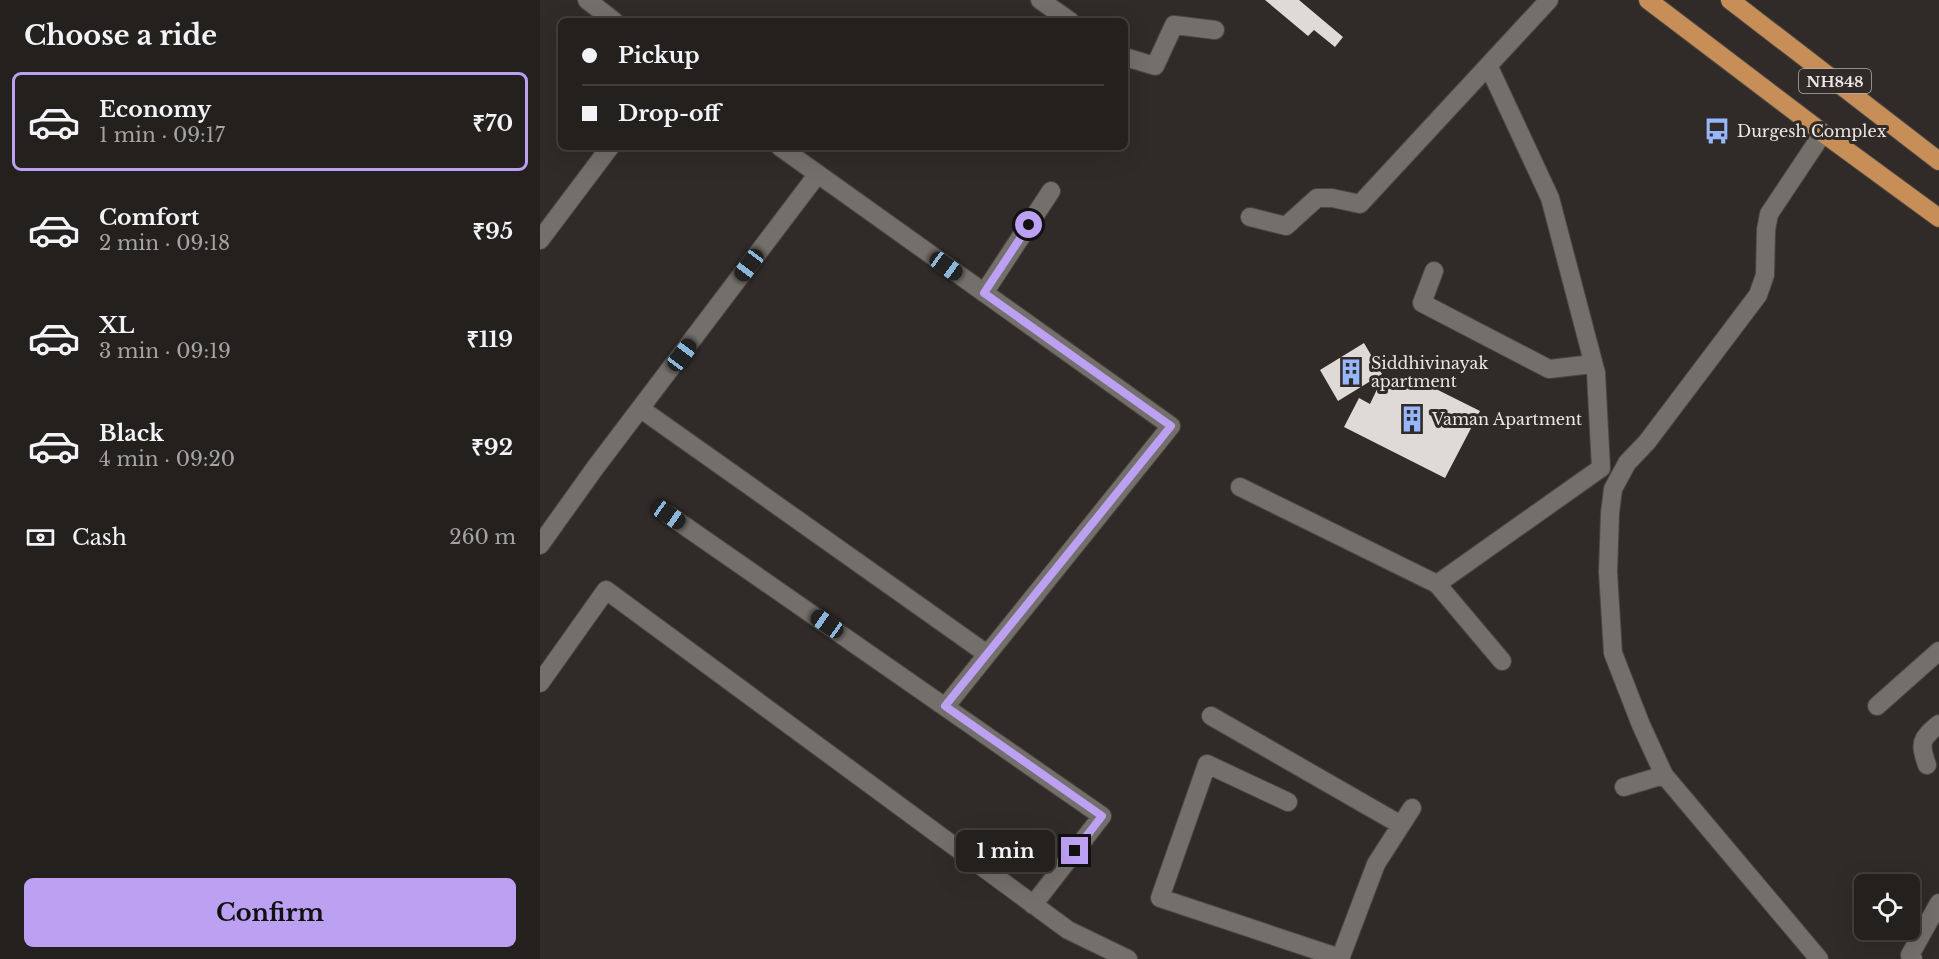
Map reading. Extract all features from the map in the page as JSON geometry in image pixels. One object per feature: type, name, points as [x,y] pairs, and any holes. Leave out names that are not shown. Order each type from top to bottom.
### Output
[{"type":"highway","name":"NH848","points":[[1648,0],[1939,218]]},
{"type":"highway","name":"NH848","points":[[1730,0],[1939,161]]},
{"type":"street","points":[[587,0],[610,18]]},
{"type":"street","points":[[1040,0],[1066,18]]},
{"type":"street","points":[[1250,217],[1286,226],[1317,198],[1332,198],[1360,204],[1549,0]]},
{"type":"street","points":[[1128,58],[1155,66],[1174,25],[1215,30]]},
{"type":"street","points":[[1437,584],[1601,468],[1596,373],[1550,198],[1489,67]]},
{"type":"street","points":[[1819,959],[1664,775],[1641,725],[1613,653],[1608,572],[1613,489],[1627,463],[1647,442],[1758,295],[1765,276],[1766,230],[1769,214],[1823,133]]},
{"type":"street","points":[[540,240],[608,150]]},
{"type":"street","points":[[784,150],[1171,426],[945,706]]},
{"type":"street","points":[[540,545],[595,468],[817,175]]},
{"type":"street","points":[[984,293],[1052,191]]},
{"type":"street","points":[[1434,271],[1422,303],[1549,369],[1593,364]]},
{"type":"street","points":[[641,409],[987,654]]},
{"type":"street","points":[[1240,488],[1437,584],[1502,661]]},
{"type":"street","points":[[669,515],[1102,816],[1033,905]]},
{"type":"street","points":[[540,683],[606,590],[1068,930],[1128,959]]},
{"type":"street","points":[[1877,706],[1939,651]]},
{"type":"street","points":[[1211,716],[1401,825]]},
{"type":"street","points":[[1927,765],[1921,748],[1924,736],[1939,724]]},
{"type":"street","points":[[1288,802],[1207,764],[1160,898],[1340,959],[1376,864],[1412,808]]},
{"type":"street","points":[[1624,787],[1664,775]]},
{"type":"street","points":[[1914,959],[1910,954],[1939,903]]},
{"type":"building","points":[[1265,0],[1299,0],[1343,37],[1335,47],[1314,30],[1308,36]]},
{"type":"building","name":"Siddhivinayak apartment","points":[[1364,343],[1382,374],[1338,401],[1320,370]]},
{"type":"building","name":"Vaman Apartment","points":[[1408,375],[1480,411],[1445,478],[1344,427],[1359,398],[1370,404],[1381,381],[1400,390]]},
{"type":"place","name":"Durgesh Complex","points":[[1717,131]]},
{"type":"place","name":"Siddhivinayak apartment","points":[[1351,372]]},
{"type":"place","name":"Vaman Apartment","points":[[1412,419]]},
{"type":"route","points":[[1029,225],[984,293],[1171,426],[945,706],[1102,816],[1075,851]]}]
